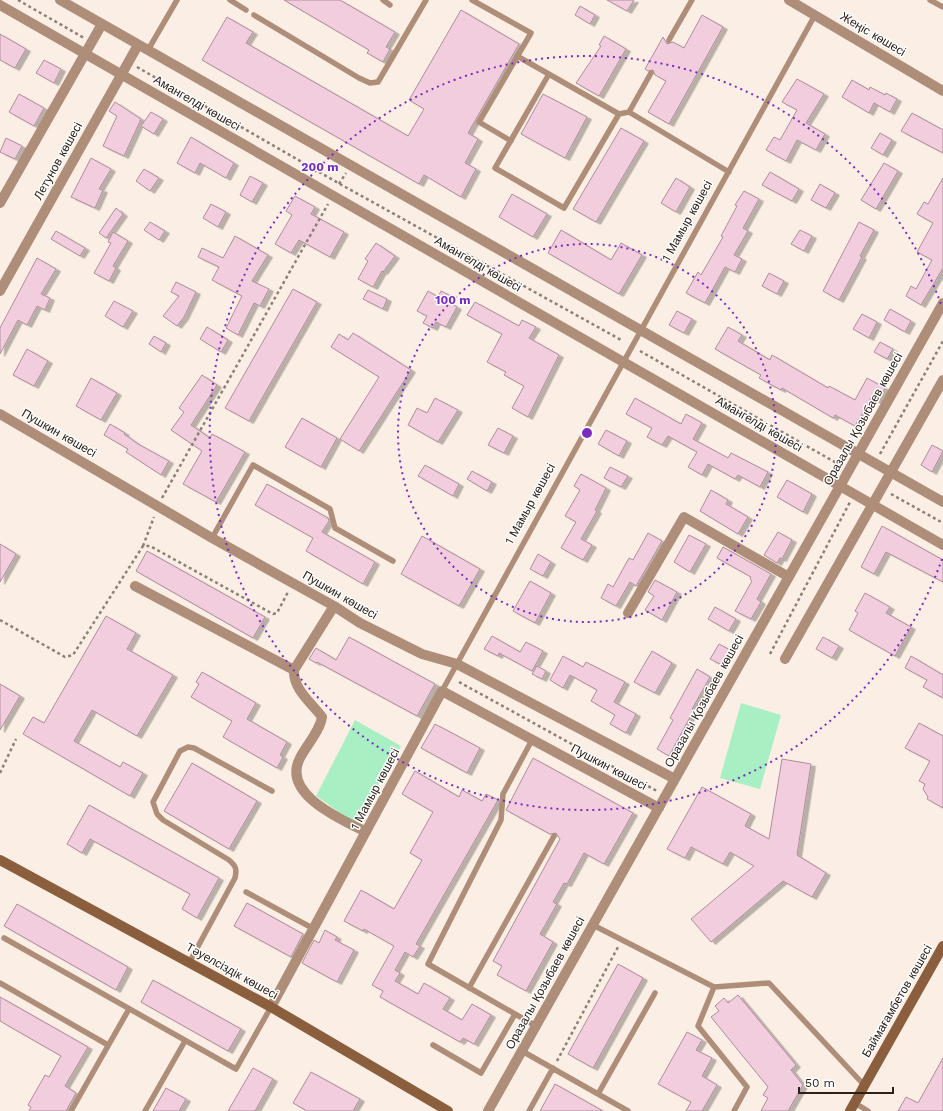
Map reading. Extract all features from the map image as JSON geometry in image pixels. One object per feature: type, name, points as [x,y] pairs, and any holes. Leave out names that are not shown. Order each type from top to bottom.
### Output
[{"type":"main road","name":"Тәуелсіздік көшесі","points":[[0,860],[271,1007],[448,1111]]},
{"type":"main road","name":"Баймағамбетов көшесі","points":[[852,1107],[942,950]]},
{"type":"street","name":"Амангелді көшесі","points":[[60,0],[943,502]]},
{"type":"street","name":"Жеңіс көшесі","points":[[789,0],[943,91]]},
{"type":"street","name":"Амангелді көшесі","points":[[0,5],[943,545]]},
{"type":"street","points":[[0,203],[102,24]]},
{"type":"street","name":"Летунов көшесі","points":[[0,291],[138,45]]},
{"type":"street","name":"Оразалы Қозыбаев көшесі","points":[[488,1111],[943,303]]},
{"type":"street","points":[[785,659],[943,380]]},
{"type":"street","name":"Пушкин көшесі","points":[[0,414],[212,538],[334,606],[360,623],[422,654],[457,664],[675,779]]},
{"type":"street","points":[[628,613],[684,517],[789,577]]},
{"type":"street","points":[[135,586],[294,670]]},
{"type":"street","points":[[334,606],[294,670],[296,682],[309,703],[322,718],[295,768],[298,782],[309,798],[331,813],[366,832]]},
{"type":"street","name":"Пушкин көшесі","points":[[446,694],[659,808]]},
{"type":"street","name":"1 Мамыр көшесі","points":[[271,1007],[366,832],[446,694]]},
{"type":"lane","points":[[148,50],[177,0]]},
{"type":"lane","points":[[230,0],[246,10]]},
{"type":"lane","points":[[383,0],[390,4]]},
{"type":"lane","points":[[254,14],[359,78],[370,83],[378,82],[426,0]]},
{"type":"lane","points":[[472,0],[530,33],[479,122],[511,141]]},
{"type":"lane","points":[[669,40],[692,0]]},
{"type":"lane","points":[[930,0],[943,7]]},
{"type":"lane","name":"1 Мамыр көшесі","points":[[446,694],[457,664],[815,15]]},
{"type":"lane","points":[[517,56],[619,114],[629,112],[729,172]]},
{"type":"lane","points":[[629,112],[651,73]]},
{"type":"lane","points":[[549,74],[495,168],[564,208],[619,114]]},
{"type":"lane","points":[[212,538],[253,465],[330,509],[335,528],[393,561]]},
{"type":"lane","points":[[532,740],[503,794],[502,820],[428,964],[536,1026]]},
{"type":"lane","points":[[189,963],[235,878],[236,870],[234,864],[229,860],[163,820],[157,814],[152,802],[180,751],[188,747],[194,748],[272,791]]},
{"type":"lane","points":[[469,988],[554,836]]},
{"type":"lane","points":[[246,892],[314,929]]},
{"type":"lane","points":[[593,925],[714,987],[769,982],[864,1085]]},
{"type":"lane","points":[[4,938],[236,1069],[271,1007]]},
{"type":"lane","points":[[0,983],[108,1045]]},
{"type":"lane","points":[[714,987],[698,1026],[747,1087],[734,1111]]},
{"type":"lane","points":[[598,1094],[655,993]]},
{"type":"lane","points":[[71,1111],[129,1009]]},
{"type":"lane","points":[[433,1045],[481,1073],[515,1014]]},
{"type":"lane","points":[[145,1111],[185,1041]]},
{"type":"lane","points":[[522,1051],[628,1111]]},
{"type":"lane","points":[[529,1111],[553,1068]]},
{"type":"lane","points":[[852,1107],[868,1111]]},
{"type":"path","points":[[18,0],[92,43]]},
{"type":"path","points":[[137,67],[340,184],[623,341]]},
{"type":"path","points":[[143,546],[158,506],[350,165]]},
{"type":"path","points":[[875,464],[943,341]]},
{"type":"path","points":[[632,346],[849,470]]},
{"type":"path","points":[[882,489],[943,523]]},
{"type":"path","points":[[770,654],[855,494]]},
{"type":"path","points":[[446,694],[459,682],[467,669]]},
{"type":"path","points":[[459,682],[666,796]]},
{"type":"path","points":[[0,773],[16,739]]},
{"type":"path","points":[[553,1068],[622,940]]},
{"type":"green space","points":[[741,703],[781,715],[760,789],[720,778]]},
{"type":"green space","points":[[355,720],[401,746],[356,824],[316,796]]},
{"type":"building","points":[[284,0],[340,0],[395,32],[386,47],[390,49],[383,62],[367,53],[369,50]]},
{"type":"building","points":[[607,0],[634,0],[627,11]]},
{"type":"building","points":[[580,6],[595,15],[590,24],[575,15]]},
{"type":"building","points":[[461,10],[519,44],[468,133],[478,139],[465,163],[476,169],[461,197],[424,175],[419,184],[202,60],[227,17],[253,32],[246,43],[408,136],[424,109],[409,100]]},
{"type":"building","points":[[702,15],[723,27],[669,124],[648,112],[666,81],[655,75],[653,70],[648,71],[645,69],[663,37],[667,44],[673,42],[684,48]]},
{"type":"building","points":[[0,34],[26,49],[15,68],[0,60]]},
{"type":"building","points":[[604,36],[626,49],[599,96],[576,83],[601,46],[599,45]]},
{"type":"building","points":[[44,60],[61,69],[54,83],[36,73]]},
{"type":"building","points":[[797,79],[824,94],[806,123],[825,134],[816,150],[797,140],[786,161],[766,150],[774,137],[780,140],[797,110],[782,102]]},
{"type":"building","points":[[852,80],[869,90],[870,87],[885,95],[886,93],[897,99],[890,112],[874,103],[869,113],[842,97]]},
{"type":"building","points":[[19,94],[44,108],[34,126],[9,112]]},
{"type":"building","points":[[543,94],[587,117],[565,158],[521,134]]},
{"type":"building","points":[[115,102],[141,119],[124,156],[103,146],[117,116],[109,111]]},
{"type":"building","points":[[151,112],[163,119],[154,134],[141,126]]},
{"type":"building","points":[[912,113],[943,130],[943,153],[901,131]]},
{"type":"building","points":[[621,128],[644,141],[596,222],[573,209]]},
{"type":"building","points":[[880,133],[892,140],[883,155],[871,148]]},
{"type":"building","points":[[191,137],[234,163],[226,178],[200,163],[195,173],[177,163]]},
{"type":"building","points":[[6,138],[22,146],[15,159],[0,152]]},
{"type":"building","points":[[91,158],[111,169],[99,189],[103,190],[95,208],[71,197]]},
{"type":"building","points":[[884,163],[898,171],[876,209],[861,200]]},
{"type":"building","points":[[144,169],[159,178],[150,191],[136,181]]},
{"type":"building","points":[[770,172],[799,189],[792,201],[762,185]]},
{"type":"building","points":[[250,176],[263,183],[252,202],[240,195]]},
{"type":"building","points":[[676,178],[690,187],[676,212],[661,203]]},
{"type":"building","points":[[943,178],[943,268],[921,305],[906,296],[911,286],[916,289],[932,260],[917,252],[933,223],[917,214],[924,202],[928,204]]},
{"type":"building","points":[[820,184],[835,193],[826,208],[811,200]]},
{"type":"building","points":[[744,191],[759,199],[743,228],[748,231],[734,255],[742,259],[735,272],[725,267],[705,303],[686,293],[698,272],[701,275],[723,237],[721,236],[737,206],[735,205]]},
{"type":"building","points":[[512,194],[547,214],[533,237],[499,217]]},
{"type":"building","points":[[295,196],[315,207],[311,214],[344,232],[330,257],[299,240],[291,253],[275,244],[292,215],[286,211]]},
{"type":"building","points":[[211,204],[226,212],[218,227],[203,218]]},
{"type":"building","points":[[116,208],[123,214],[106,238],[99,233]]},
{"type":"building","points":[[150,222],[165,231],[159,240],[144,230]]},
{"type":"building","points":[[859,222],[874,230],[860,256],[862,257],[839,300],[823,291]]},
{"type":"building","points":[[561,230],[611,260],[621,243],[642,255],[619,294],[548,253]]},
{"type":"building","points":[[800,230],[812,236],[804,251],[791,244]]},
{"type":"building","points":[[56,231],[85,248],[80,256],[51,239]]},
{"type":"building","points":[[113,232],[128,241],[113,266],[116,268],[109,281],[94,273],[111,243],[108,242]]},
{"type":"building","points":[[235,236],[268,255],[252,281],[269,289],[260,306],[254,303],[238,335],[226,328],[242,296],[212,280],[219,267],[198,257],[202,248],[223,258]]},
{"type":"building","points":[[376,243],[395,256],[383,272],[382,271],[373,287],[358,279],[368,261],[365,259]]},
{"type":"building","points":[[37,258],[56,269],[41,294],[50,298],[45,310],[37,306],[27,325],[18,320],[0,354],[0,328]]},
{"type":"building","points":[[769,273],[784,281],[777,294],[762,286]]},
{"type":"building","points":[[176,282],[196,292],[184,317],[177,326],[163,316],[179,296],[171,292]]},
{"type":"building","points":[[293,289],[317,302],[249,421],[225,408]]},
{"type":"building","points":[[368,290],[387,299],[383,309],[363,299]]},
{"type":"building","points":[[428,291],[438,297],[441,291],[451,296],[448,302],[457,307],[446,327],[436,322],[433,328],[423,323],[427,316],[417,311]]},
{"type":"building","points":[[114,301],[133,311],[123,327],[105,316]]},
{"type":"building","points":[[475,302],[519,326],[522,320],[536,327],[529,338],[559,355],[528,417],[512,408],[524,386],[504,375],[506,372],[487,362],[502,334],[467,315]]},
{"type":"building","points":[[890,309],[911,321],[905,332],[884,320]]},
{"type":"building","points":[[677,311],[692,319],[684,333],[669,325]]},
{"type":"building","points":[[862,314],[877,322],[869,338],[853,329]]},
{"type":"building","points":[[207,327],[228,340],[221,352],[200,339]]},
{"type":"building","points":[[728,327],[742,335],[738,341],[770,360],[772,355],[828,388],[829,386],[855,400],[867,378],[885,388],[878,402],[871,398],[855,426],[835,415],[833,418],[782,388],[781,390],[759,378],[761,375],[715,349]]},
{"type":"building","points":[[353,333],[411,370],[359,451],[340,439],[379,377],[331,347],[339,334],[348,340]]},
{"type":"building","points":[[154,336],[166,343],[161,352],[149,344]]},
{"type":"building","points":[[880,342],[893,349],[887,359],[874,352]]},
{"type":"building","points":[[27,349],[48,361],[34,386],[13,375]]},
{"type":"building","points":[[202,375],[217,385],[191,425],[210,438],[212,434],[245,452],[216,502],[183,484],[202,451],[171,430],[184,412],[179,408]]},
{"type":"building","points":[[91,378],[117,393],[101,420],[76,406]]},
{"type":"building","points":[[435,398],[458,410],[438,442],[408,425],[417,408],[427,413]]},
{"type":"building","points":[[635,398],[681,424],[686,414],[702,423],[693,439],[728,458],[731,453],[768,472],[760,487],[738,475],[735,479],[708,464],[702,475],[688,467],[697,452],[668,436],[662,445],[647,437],[652,428],[626,414]]},
{"type":"building","points":[[302,418],[337,438],[321,467],[285,447]]},
{"type":"building","points":[[110,424],[125,433],[124,434],[138,444],[169,461],[161,475],[126,452],[128,449],[104,435]]},
{"type":"building","points":[[498,428],[513,436],[504,453],[488,445]]},
{"type":"building","points":[[606,430],[627,441],[619,456],[598,444]]},
{"type":"building","points":[[932,445],[943,451],[932,472],[921,465]]},
{"type":"building","points":[[425,465],[459,484],[453,496],[418,476]]},
{"type":"building","points":[[610,467],[628,476],[621,487],[604,478]]},
{"type":"building","points":[[472,471],[492,482],[487,491],[467,479]]},
{"type":"building","points":[[581,474],[606,488],[595,510],[597,511],[581,539],[592,545],[583,560],[561,548],[576,522],[565,516],[580,490],[574,486]]},
{"type":"building","points":[[787,480],[812,494],[803,512],[777,497]]},
{"type":"building","points":[[267,484],[328,518],[329,521],[322,532],[375,562],[363,584],[306,551],[313,538],[255,505]]},
{"type":"building","points":[[711,490],[728,500],[726,504],[748,517],[738,534],[700,511]]},
{"type":"building","points":[[882,526],[943,560],[943,582],[886,552],[874,574],[861,567]]},
{"type":"building","points":[[778,532],[792,540],[782,559],[780,558],[777,563],[764,555]]},
{"type":"building","points":[[648,533],[662,541],[636,586],[630,582],[616,606],[601,598],[608,584],[613,587],[629,558],[633,560]]},
{"type":"building","points":[[689,535],[706,544],[690,572],[674,562]]},
{"type":"building","points":[[422,536],[480,569],[459,606],[401,574]]},
{"type":"building","points":[[0,544],[16,554],[0,582]]},
{"type":"building","points":[[723,547],[771,574],[757,599],[761,602],[751,619],[735,611],[752,581],[750,579],[751,577],[717,558]]},
{"type":"building","points":[[147,551],[265,617],[253,638],[136,571]]},
{"type":"building","points":[[538,554],[551,562],[543,576],[530,569]]},
{"type":"building","points":[[655,580],[677,592],[662,620],[645,610],[654,596],[648,592]]},
{"type":"building","points":[[530,581],[551,593],[535,623],[513,611]]},
{"type":"building","points":[[865,593],[890,607],[886,613],[911,627],[895,656],[849,630],[858,613],[855,611]]},
{"type":"building","points":[[715,607],[736,619],[729,631],[708,619]]},
{"type":"building","points":[[106,616],[136,633],[127,649],[173,675],[137,736],[92,710],[74,741],[120,767],[123,762],[143,773],[130,796],[23,734],[33,717],[44,723]]},
{"type":"building","points":[[492,636],[520,652],[526,642],[543,651],[532,671],[499,653],[498,656],[484,649]]},
{"type":"building","points":[[349,637],[435,684],[417,716],[309,659],[316,648],[336,660]]},
{"type":"building","points":[[823,637],[839,646],[832,658],[816,649]]},
{"type":"building","points":[[719,644],[730,650],[722,665],[710,659]]},
{"type":"building","points":[[652,651],[672,663],[655,693],[634,682]]},
{"type":"building","points":[[563,656],[583,667],[586,662],[625,682],[614,702],[636,714],[626,733],[610,724],[615,715],[591,701],[597,690],[570,675],[563,688],[550,680]]},
{"type":"building","points":[[911,656],[943,675],[943,698],[923,687],[927,680],[905,668]]},
{"type":"building","points":[[537,666],[546,671],[542,679],[532,674]]},
{"type":"building","points":[[697,669],[710,677],[692,709],[694,710],[669,756],[657,749],[673,720],[670,718]]},
{"type":"building","points":[[202,672],[256,703],[247,719],[287,742],[280,755],[283,757],[277,768],[223,737],[232,721],[191,697],[199,684],[196,682]]},
{"type":"building","points":[[0,684],[20,696],[0,730]]},
{"type":"building","points":[[919,723],[943,736],[943,808],[927,799],[928,797],[923,789],[925,784],[919,781],[930,761],[905,748]]},
{"type":"building","points":[[435,724],[480,748],[467,773],[421,748]]},
{"type":"building","points":[[533,758],[633,813],[604,864],[584,853],[567,884],[564,883],[553,902],[557,904],[540,934],[553,942],[526,991],[497,975],[502,966],[493,961],[560,839],[556,833],[550,834],[506,810]]},
{"type":"building","points":[[782,759],[811,764],[797,855],[826,873],[812,897],[783,881],[711,942],[691,919],[754,866],[730,852],[723,864],[691,847],[685,858],[667,849],[702,787],[751,814],[745,826],[769,839]]},
{"type":"building","points":[[192,763],[257,801],[229,849],[164,811]]},
{"type":"building","points":[[415,771],[459,797],[462,790],[482,801],[486,794],[498,800],[416,944],[420,946],[413,957],[405,952],[395,970],[400,973],[395,981],[418,994],[424,983],[450,998],[443,1009],[462,1020],[472,1004],[491,1015],[474,1044],[463,1038],[460,1042],[380,997],[383,991],[372,985],[394,946],[364,929],[363,931],[344,921],[361,890],[394,909],[422,860],[410,853],[433,812],[402,794]]},
{"type":"building","points":[[89,805],[219,878],[197,918],[182,909],[190,894],[90,839],[82,853],[67,844]]},
{"type":"building","points":[[247,903],[303,934],[291,957],[234,926]]},
{"type":"building","points":[[17,904],[128,967],[116,990],[4,926]]},
{"type":"building","points":[[325,930],[337,937],[335,940],[354,950],[337,982],[302,963],[314,940],[319,943]]},
{"type":"building","points":[[618,964],[643,978],[593,1068],[568,1054]]},
{"type":"building","points":[[153,980],[241,1029],[228,1051],[141,1002]]},
{"type":"building","points":[[738,995],[796,1065],[791,1070],[803,1085],[788,1111],[761,1111],[768,1098],[763,1095],[768,1087],[711,1017],[719,1011],[715,1006],[724,998],[728,1003]]},
{"type":"building","points":[[0,997],[88,1047],[65,1086],[76,1093],[66,1111],[29,1111],[31,1107],[28,1105],[45,1075],[49,1077],[61,1056],[0,1021]]},
{"type":"building","points":[[687,1032],[702,1040],[696,1050],[712,1058],[702,1076],[717,1085],[702,1111],[686,1111],[691,1102],[658,1084]]},
{"type":"building","points":[[943,1058],[943,1111],[898,1111],[906,1097],[918,1103]]},
{"type":"building","points":[[253,1068],[273,1079],[255,1111],[228,1111]]},
{"type":"building","points":[[311,1072],[360,1099],[353,1111],[307,1111],[293,1103]]},
{"type":"building","points":[[555,1084],[603,1111],[540,1111]]},
{"type":"building","points":[[166,1088],[186,1099],[179,1111],[153,1111]]}]
